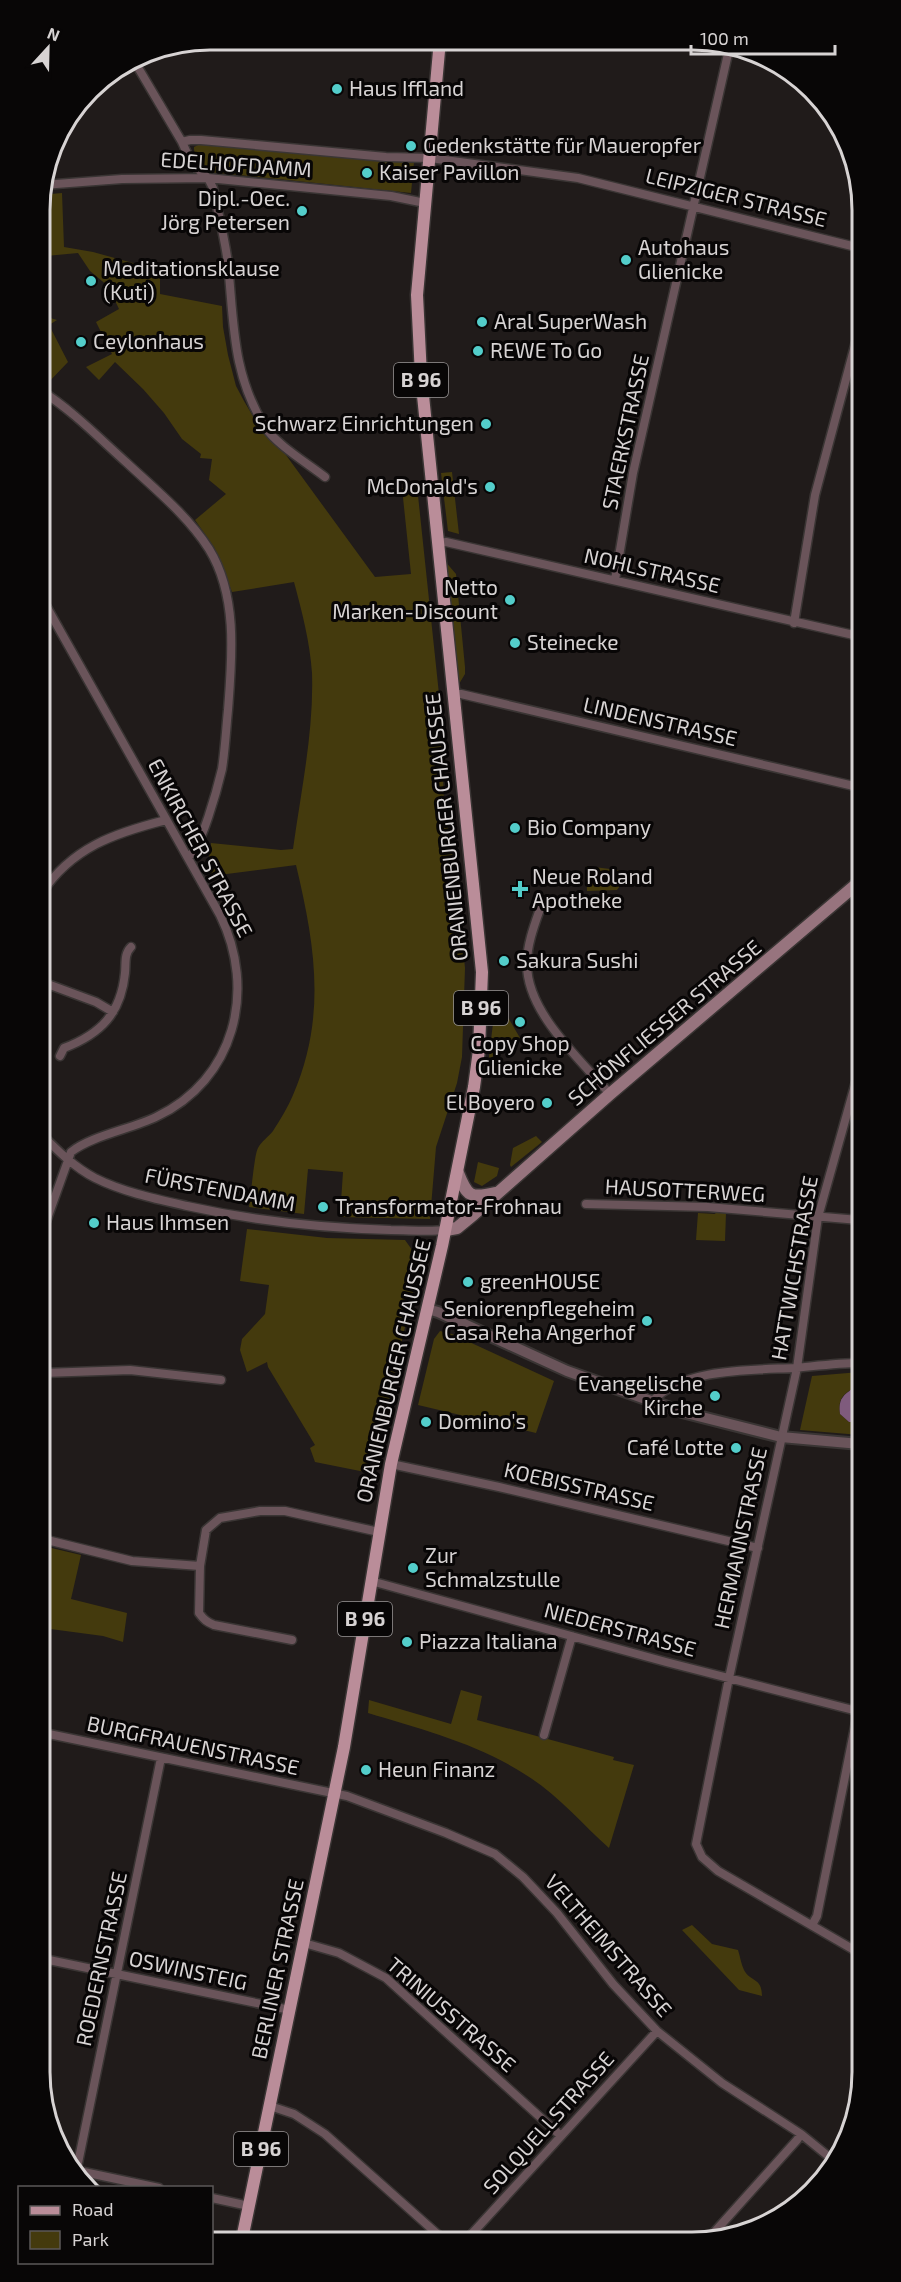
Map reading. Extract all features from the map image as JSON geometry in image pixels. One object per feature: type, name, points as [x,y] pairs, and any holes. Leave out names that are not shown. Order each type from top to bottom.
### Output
[{"type":"main road","name":"ORANIENBURGER CHAUSSEE","points":[[352,1707],[391,1464],[446,1230],[479,1050],[482,972],[419,360],[417,313],[439,49]]},
{"type":"main road","name":"SCHÖNFLIESSER STRASSE","points":[[446,1230],[456,1228],[852,888]]},
{"type":"main road","points":[[458,1173],[464,1188],[471,1195],[480,1197],[496,1192]]},
{"type":"main road","name":"BERLINER STRASSE","points":[[244,2232],[352,1707]]},
{"type":"street","name":"STAERKSTRASSE","points":[[615,580],[633,473],[728,54]]},
{"type":"street","points":[[138,67],[182,142],[192,164],[208,178],[213,188],[228,264],[232,330],[238,361],[250,396],[270,433],[325,477]]},
{"type":"street","name":"EDELHOFDAMM","points":[[182,142],[201,140],[386,157],[430,158]]},
{"type":"street","name":"LEIPZIGER STRASSE","points":[[430,158],[579,178],[852,246]]},
{"type":"street","name":"EDELHOFDAMM","points":[[52,184],[130,178],[208,178],[391,196],[425,202]]},
{"type":"street","points":[[794,623],[815,495],[852,357]]},
{"type":"street","points":[[50,397],[64,406],[184,516],[210,552],[222,578],[228,606],[231,649],[224,757],[219,783],[206,821],[194,854],[188,857]]},
{"type":"street","name":"NOHLSTRASSE","points":[[438,543],[446,542],[852,635]]},
{"type":"street","name":"ENKIRCHER STRASSE","points":[[50,613],[224,924],[234,952],[238,979],[238,1004],[226,1047],[213,1070],[196,1089],[175,1107],[149,1120],[75,1149],[68,1159]]},
{"type":"street","name":"LINDENSTRASSE","points":[[453,694],[461,694],[852,787]]},
{"type":"street","points":[[50,883],[61,870],[106,838],[166,820]]},
{"type":"street","points":[[540,909],[532,934],[527,962],[529,987],[549,1023],[610,1094]]},
{"type":"street","points":[[60,1056],[64,1048],[87,1039],[102,1026],[117,1005],[124,982],[126,953],[131,947]]},
{"type":"street","points":[[50,985],[96,1002],[112,1012]]},
{"type":"street","name":"HATTWICHSTRASSE","points":[[782,1437],[797,1368],[818,1217],[852,1098]]},
{"type":"street","name":"FÜRSTENDAMM","points":[[50,1142],[78,1168],[113,1186],[167,1202],[258,1220],[339,1228],[423,1232],[446,1230]]},
{"type":"street","points":[[50,1203],[68,1159]]},
{"type":"street","name":"HAUSOTTERWEG","points":[[586,1204],[708,1207],[851,1219]]},
{"type":"street","points":[[427,1309],[567,1371],[652,1402],[782,1437],[851,1443]]},
{"type":"street","points":[[652,1402],[667,1388],[694,1378],[851,1364]]},
{"type":"street","points":[[50,1373],[130,1370],[221,1380]]},
{"type":"street","name":"HERMANNSTRASSE","points":[[782,1437],[729,1678],[696,1845],[702,1857],[727,1877],[812,1924]]},
{"type":"street","name":"KOEBISSTRASSE","points":[[391,1464],[758,1548]]},
{"type":"street","points":[[292,1640],[206,1622],[200,1613],[200,1566],[204,1534],[211,1524],[220,1518],[260,1511],[285,1511],[380,1532]]},
{"type":"street","points":[[50,1541],[132,1561],[200,1566]]},
{"type":"street","name":"NIEDERSTRASSE","points":[[371,1581],[851,1710]]},
{"type":"street","points":[[544,1735],[572,1636]]},
{"type":"street","name":"BURGFRAUENSTRASSE","points":[[50,1734],[335,1794]]},
{"type":"street","points":[[851,1750],[817,1916],[812,1924],[851,1948]]},
{"type":"street","name":"ROEDERNSTRASSE","points":[[79,2164],[161,1758]]},
{"type":"street","name":"VELTHEIMSTRASSE","points":[[335,1794],[361,1801],[436,1829],[495,1854],[524,1877],[557,1913],[613,1984],[657,2031],[722,2083],[801,2134],[828,2155]]},
{"type":"street","name":"TRINIUSSTRASSE","points":[[304,1943],[339,1953],[386,1978],[561,2136]]},
{"type":"street","name":"OSWINSTEIG","points":[[50,1960],[290,2010]]},
{"type":"street","name":"SOLQUELLSTRASSE","points":[[473,2232],[657,2031]]},
{"type":"street","points":[[270,2106],[294,2114],[325,2134],[435,2232]]},
{"type":"street","points":[[716,2230],[801,2134]]},
{"type":"street","points":[[83,2170],[154,2186]]},
{"type":"street","points":[[213,2198],[249,2206]]},
{"type":"green space","points":[[202,143],[414,162],[411,193],[210,172],[195,154],[194,147]]},
{"type":"green space","points":[[62,193],[64,247],[93,252],[151,268],[160,263],[160,294],[222,306],[228,355],[236,386],[244,401],[254,418],[275,440],[375,577],[411,574],[402,488],[417,486],[441,713],[444,805],[455,866],[465,968],[462,1057],[457,1083],[436,1147],[430,1219],[340,1217],[343,1172],[308,1169],[304,1214],[249,1207],[258,1148],[273,1131],[286,1109],[304,1066],[314,1009],[312,952],[296,865],[211,876],[209,858],[211,843],[281,850],[293,849],[311,717],[312,673],[308,638],[294,582],[232,592],[214,547],[195,520],[226,494],[209,480],[212,459],[200,458],[201,454],[182,439],[164,413],[115,362],[99,380],[86,367],[112,354],[96,322],[119,309],[108,286],[90,271],[78,253],[50,256],[50,194]]},
{"type":"green space","points":[[50,318],[57,320],[50,324]]},
{"type":"green space","points":[[50,327],[68,362],[50,381]]},
{"type":"green space","points":[[452,472],[459,534],[448,531],[441,473]]},
{"type":"green space","points":[[444,560],[456,574],[465,667],[465,674],[459,684],[455,678]]},
{"type":"green space","points":[[586,866],[618,870],[626,878],[617,890],[587,891]]},
{"type":"green space","points":[[497,990],[502,1007],[520,1038],[492,1057],[494,1063],[488,1065]]},
{"type":"green space","points":[[536,1136],[542,1142],[511,1167],[513,1148]]},
{"type":"green space","points":[[478,1162],[499,1168],[497,1176],[482,1186],[474,1182]]},
{"type":"green space","points":[[716,1212],[726,1213],[725,1241],[696,1240],[698,1213],[715,1214]]},
{"type":"green space","points":[[247,1229],[327,1238],[405,1240],[420,1261],[392,1384],[375,1474],[315,1462],[310,1448],[315,1445],[267,1362],[247,1372],[240,1350],[242,1339],[265,1314],[269,1285],[240,1281]]},
{"type":"green space","points":[[440,1331],[452,1334],[554,1381],[536,1433],[418,1405],[434,1339]]},
{"type":"green space","points":[[851,1373],[851,1390],[840,1401],[840,1414],[851,1422],[851,1434],[800,1430],[812,1376]]},
{"type":"green space","points":[[50,1548],[81,1555],[71,1599],[127,1613],[123,1642],[103,1636],[50,1629]]},
{"type":"green space","points":[[461,1690],[482,1696],[477,1720],[614,1757],[613,1760],[634,1765],[609,1848],[548,1791],[508,1764],[449,1738],[368,1713],[369,1700],[451,1724]]},
{"type":"green space","points":[[692,1925],[712,1944],[738,1950],[746,1974],[758,1983],[762,1996],[739,1990],[682,1930]]},
{"type":"shaded area","points":[[851,1390],[851,1422],[840,1414],[840,1405],[844,1395]]},
{"type":"place","name":"Haus Iffland","points":[[337,89]]},
{"type":"place","name":"Gedenkstätte für Maueropfer","points":[[411,146]]},
{"type":"place","name":"Kaiser Pavillon","points":[[367,173]]},
{"type":"place","name":"Dipl.-Oec. Jörg Petersen","points":[[302,211]]},
{"type":"place","name":"Autohaus Glienicke","points":[[626,260]]},
{"type":"place","name":"Meditationsklause (Kuti)","points":[[91,281]]},
{"type":"place","name":"Aral SuperWash","points":[[482,322]]},
{"type":"place","name":"Ceylonhaus","points":[[81,342]]},
{"type":"place","name":"REWE To Go","points":[[478,351]]},
{"type":"place","name":"Schwarz Einrichtungen","points":[[486,424]]},
{"type":"place","name":"McDonald's","points":[[490,487]]},
{"type":"place","name":"Netto Marken-Discount","points":[[510,600]]},
{"type":"place","name":"Steinecke","points":[[515,643]]},
{"type":"place","name":"Bio Company","points":[[515,828]]},
{"type":"place","name":"Neue Roland Apotheke","points":[[520,889]]},
{"type":"place","name":"Sakura Sushi","points":[[504,961]]},
{"type":"place","name":"Copy Shop Glienicke","points":[[520,1022]]},
{"type":"place","name":"El Boyero","points":[[547,1103]]},
{"type":"place","name":"Transformator-Frohnau","points":[[323,1207]]},
{"type":"place","name":"Haus Ihmsen","points":[[94,1223]]},
{"type":"place","name":"greenHOUSE","points":[[468,1282]]},
{"type":"place","name":"Seniorenpflegeheim Casa Reha Angerhof","points":[[647,1321]]},
{"type":"place","name":"Evangelische Kirche","points":[[715,1396]]},
{"type":"place","name":"Domino's","points":[[426,1422]]},
{"type":"place","name":"Café Lotte","points":[[736,1448]]},
{"type":"place","name":"Zur Schmalzstulle","points":[[413,1568]]},
{"type":"place","name":"Piazza Italiana","points":[[407,1642]]},
{"type":"place","name":"Heun Finanz","points":[[366,1770]]}]
